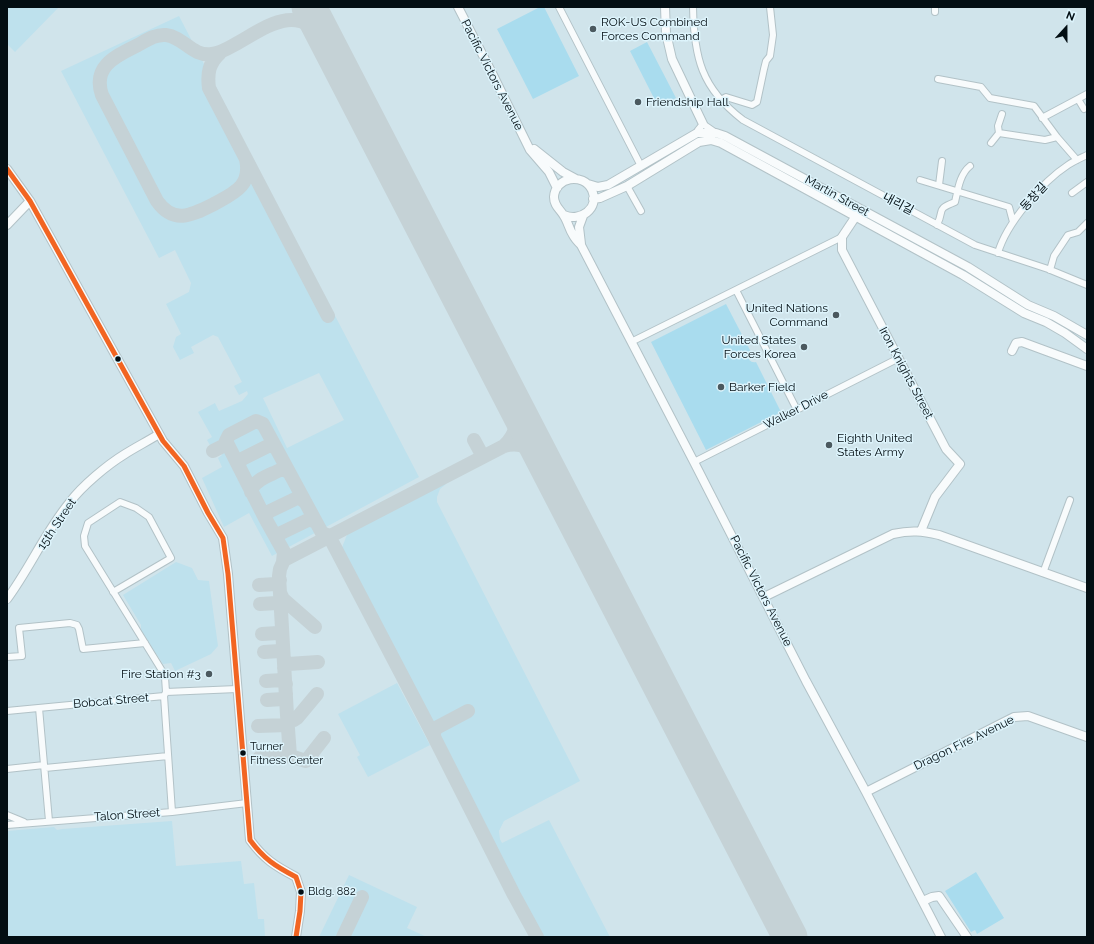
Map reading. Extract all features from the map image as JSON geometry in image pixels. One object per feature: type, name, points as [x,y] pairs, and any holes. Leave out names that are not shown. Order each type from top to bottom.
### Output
[{"type":"main road","name":"Pacific Victors Avenue","points":[[458,7],[526,142]]},
{"type":"main road","points":[[665,7],[666,33],[672,59],[703,124]]},
{"type":"main road","name":"Martin Street","points":[[585,182],[595,187],[608,185],[697,133],[716,132],[968,267],[1028,305],[1054,316],[1086,333]]},
{"type":"main road","name":"Martin Street","points":[[593,199],[600,198],[627,186],[699,142],[711,140],[721,143],[963,275],[1024,313],[1046,322],[1065,333],[1087,349]]},
{"type":"main road","points":[[526,142],[562,172],[585,182],[591,190],[593,199],[590,210],[582,216],[573,218],[564,215],[557,208],[555,203],[555,193],[557,188],[565,181],[576,179]]},
{"type":"main road","points":[[526,142],[530,150],[550,172],[557,188]]},
{"type":"main road","points":[[7,169],[30,201],[163,441],[184,466],[208,513],[223,538],[228,574],[250,840],[260,854],[277,867],[296,877],[301,892],[296,937]]},
{"type":"main road","points":[[7,225],[30,201]]},
{"type":"main road","points":[[842,237],[861,210]]},
{"type":"main road","name":"Pacific Victors Avenue","points":[[564,215],[573,236],[581,245],[806,681],[942,937]]},
{"type":"main road","points":[[581,245],[579,227],[582,216]]},
{"type":"main road","name":"Iron Knights Street","points":[[842,237],[842,250],[898,358],[946,450],[960,464],[935,497],[921,531]]},
{"type":"main road","points":[[1012,351],[1016,343],[1022,342],[1087,366]]},
{"type":"main road","name":"15th Street","points":[[7,599],[20,582],[55,522],[70,501],[92,479],[124,454],[159,434]]},
{"type":"main road","points":[[764,597],[893,534],[904,531],[921,531],[939,535],[1087,588]]},
{"type":"main road","name":"Dragon Fire Avenue","points":[[866,792],[1014,717],[1028,716],[1087,737]]},
{"type":"main road","points":[[923,901],[939,896],[967,937]]},
{"type":"street","points":[[559,7],[641,166]]},
{"type":"street","name":"내리길","points":[[692,7],[693,34],[700,63],[707,80],[721,100],[732,111],[754,127],[975,245],[1050,270],[1087,285]]},
{"type":"street","points":[[721,100],[726,97],[752,105],[757,102],[766,61],[770,56],[773,35],[770,7]]},
{"type":"street","points":[[938,79],[982,87],[990,98],[1034,106],[1057,137],[1077,160]]},
{"type":"street","points":[[1042,118],[1087,94]]},
{"type":"street","points":[[1078,99],[1084,109]]},
{"type":"street","points":[[991,143],[999,133],[998,126],[1002,114]]},
{"type":"street","points":[[697,133],[703,124],[716,132]]},
{"type":"street","points":[[999,133],[1045,140],[1057,137]]},
{"type":"street","name":"동창길","points":[[998,253],[1001,243],[1013,222],[1044,184],[1068,165],[1087,155]]},
{"type":"street","points":[[939,185],[942,161]]},
{"type":"street","points":[[937,225],[940,218],[940,210],[955,202],[963,175],[966,169],[970,166]]},
{"type":"street","points":[[920,180],[1009,207],[1013,222]]},
{"type":"street","points":[[1072,192],[1087,182]]},
{"type":"street","points":[[627,186],[641,211]]},
{"type":"street","points":[[1050,270],[1054,256],[1068,234],[1078,232],[1087,223]]},
{"type":"street","points":[[631,342],[842,237]]},
{"type":"street","points":[[736,290],[797,410]]},
{"type":"street","name":"Walker Drive","points":[[694,462],[898,358]]},
{"type":"street","points":[[1043,573],[1070,500]]},
{"type":"street","points":[[114,592],[171,558],[149,517],[136,508],[120,502],[88,523],[84,536],[85,546],[165,677],[172,812]]},
{"type":"street","points":[[7,658],[22,656],[19,628],[70,623],[77,625],[79,628],[83,649],[145,643]]},
{"type":"street","name":"Bobcat Street","points":[[7,711],[165,694],[237,689]]},
{"type":"street","points":[[38,708],[49,822]]},
{"type":"street","points":[[7,769],[168,756]]},
{"type":"street","name":"Talon Street","points":[[7,825],[172,812],[247,803]]},
{"type":"street","points":[[7,815],[27,823]]},
{"type":"shaded area","points":[[7,7],[59,7],[15,52],[7,44]]},
{"type":"shaded area","points":[[540,7],[544,7],[579,76],[533,99],[497,29]]},
{"type":"shaded area","points":[[179,16],[419,477],[272,556],[249,513],[224,527],[202,478],[222,467],[218,458],[222,455],[220,452],[215,454],[207,440],[212,437],[198,412],[215,403],[219,411],[242,401],[248,394],[247,391],[239,395],[234,386],[242,382],[218,337],[213,335],[191,347],[194,353],[180,360],[173,347],[176,337],[181,334],[166,304],[189,292],[191,283],[175,250],[159,258],[61,71]],"holes":[[[319,373],[344,420],[287,448],[263,398]]]},
{"type":"shaded area","points":[[647,42],[676,98],[658,106],[630,51]]},
{"type":"shaded area","name":"Barker Field","points":[[726,304],[751,352],[748,355],[749,360],[751,362],[756,362],[781,412],[706,450],[651,342]]},
{"type":"shaded area","points":[[443,479],[446,484],[440,489],[437,502],[580,781],[504,821],[499,831],[500,839],[502,843],[549,820],[610,937],[542,937],[341,550],[350,527]]},
{"type":"shaded area","points":[[176,562],[192,568],[198,580],[209,581],[218,646],[211,654],[175,671],[171,663],[163,664],[141,630],[141,625],[123,595]]},
{"type":"shaded area","points":[[397,683],[430,745],[368,777],[357,757],[360,755],[338,714]]},
{"type":"shaded area","points":[[172,821],[176,866],[241,861],[244,884],[254,883],[258,919],[264,919],[265,937],[7,937],[7,831],[54,827],[57,830]]},
{"type":"shaded area","points":[[976,872],[1004,918],[977,934],[975,930],[971,932],[945,891]]},
{"type":"shaded area","points":[[349,875],[417,907],[407,928],[427,937],[319,937]]},
{"type":"taxiway","points":[[246,159],[246,176],[240,188],[198,212],[184,216],[170,213],[157,201],[102,95],[100,76],[103,69],[108,63],[122,53],[159,35],[166,35],[178,39],[199,53],[212,54],[226,49],[269,25],[281,21],[292,20],[303,22],[314,28],[326,39]]},
{"type":"taxiway","points":[[220,53],[211,65],[208,78],[209,88],[328,316]]},
{"type":"taxiway","points":[[504,446],[512,437],[514,432],[516,422],[514,405]]},
{"type":"taxiway","points":[[283,562],[284,552],[226,441],[229,435],[256,421],[263,424],[322,533],[329,536],[537,937]]},
{"type":"taxiway","points":[[474,440],[482,455],[480,458]]},
{"type":"taxiway","points":[[213,451],[227,444]]},
{"type":"taxiway","points":[[317,694],[297,718],[294,720],[289,718],[287,715],[279,576],[284,560],[504,446],[521,445],[531,450],[544,462]]},
{"type":"taxiway","points":[[239,467],[239,463],[242,459],[268,446],[276,448]]},
{"type":"taxiway","points":[[251,492],[255,484],[262,478],[280,470],[289,472]]},
{"type":"taxiway","points":[[265,518],[268,512],[295,499],[300,498],[305,502]]},
{"type":"taxiway","points":[[278,540],[278,536],[281,533],[308,520],[316,522]]},
{"type":"taxiway","points":[[259,585],[276,584],[280,580]]},
{"type":"taxiway","points":[[280,593],[283,599],[315,627]]},
{"type":"taxiway","points":[[260,604],[277,603],[280,599]]},
{"type":"taxiway","points":[[262,634],[278,633],[282,629]]},
{"type":"taxiway","points":[[264,652],[280,651],[283,654]]},
{"type":"taxiway","points":[[284,668],[288,664],[318,662]]},
{"type":"taxiway","points":[[266,681],[282,680],[286,684]]},
{"type":"taxiway","points":[[267,700],[283,699],[286,694]]},
{"type":"taxiway","points":[[434,736],[436,728],[468,711]]},
{"type":"taxiway","points":[[287,715],[290,756],[306,761],[324,738]]},
{"type":"taxiway","points":[[258,726],[288,725]]},
{"type":"taxiway","points":[[259,758],[290,756]]},
{"type":"taxiway","points":[[343,937],[362,897]]},
{"type":"runway","points":[[309,7],[790,937]]},
{"type":"transit line","points":[[7,169],[30,201],[163,441],[184,466],[208,513],[223,538],[228,574],[250,840],[270,862],[296,877],[301,892],[296,937]]},
{"type":"place","name":"ROK-US Combined Forces Command","points":[[593,29]]},
{"type":"place","name":"Friendship Hall","points":[[638,102]]},
{"type":"place","name":"United Nations Command","points":[[836,315]]},
{"type":"place","name":"United States Forces Korea","points":[[804,347]]},
{"type":"place","name":"Barker Field","points":[[721,387]]},
{"type":"place","name":"Eighth United States Army","points":[[829,445]]},
{"type":"place","name":"Fire Station #3","points":[[209,674]]},
{"type":"place","name":"Turner Fitness Center","points":[[243,753]]},
{"type":"place","name":"Bldg. 882","points":[[301,892]]}]
